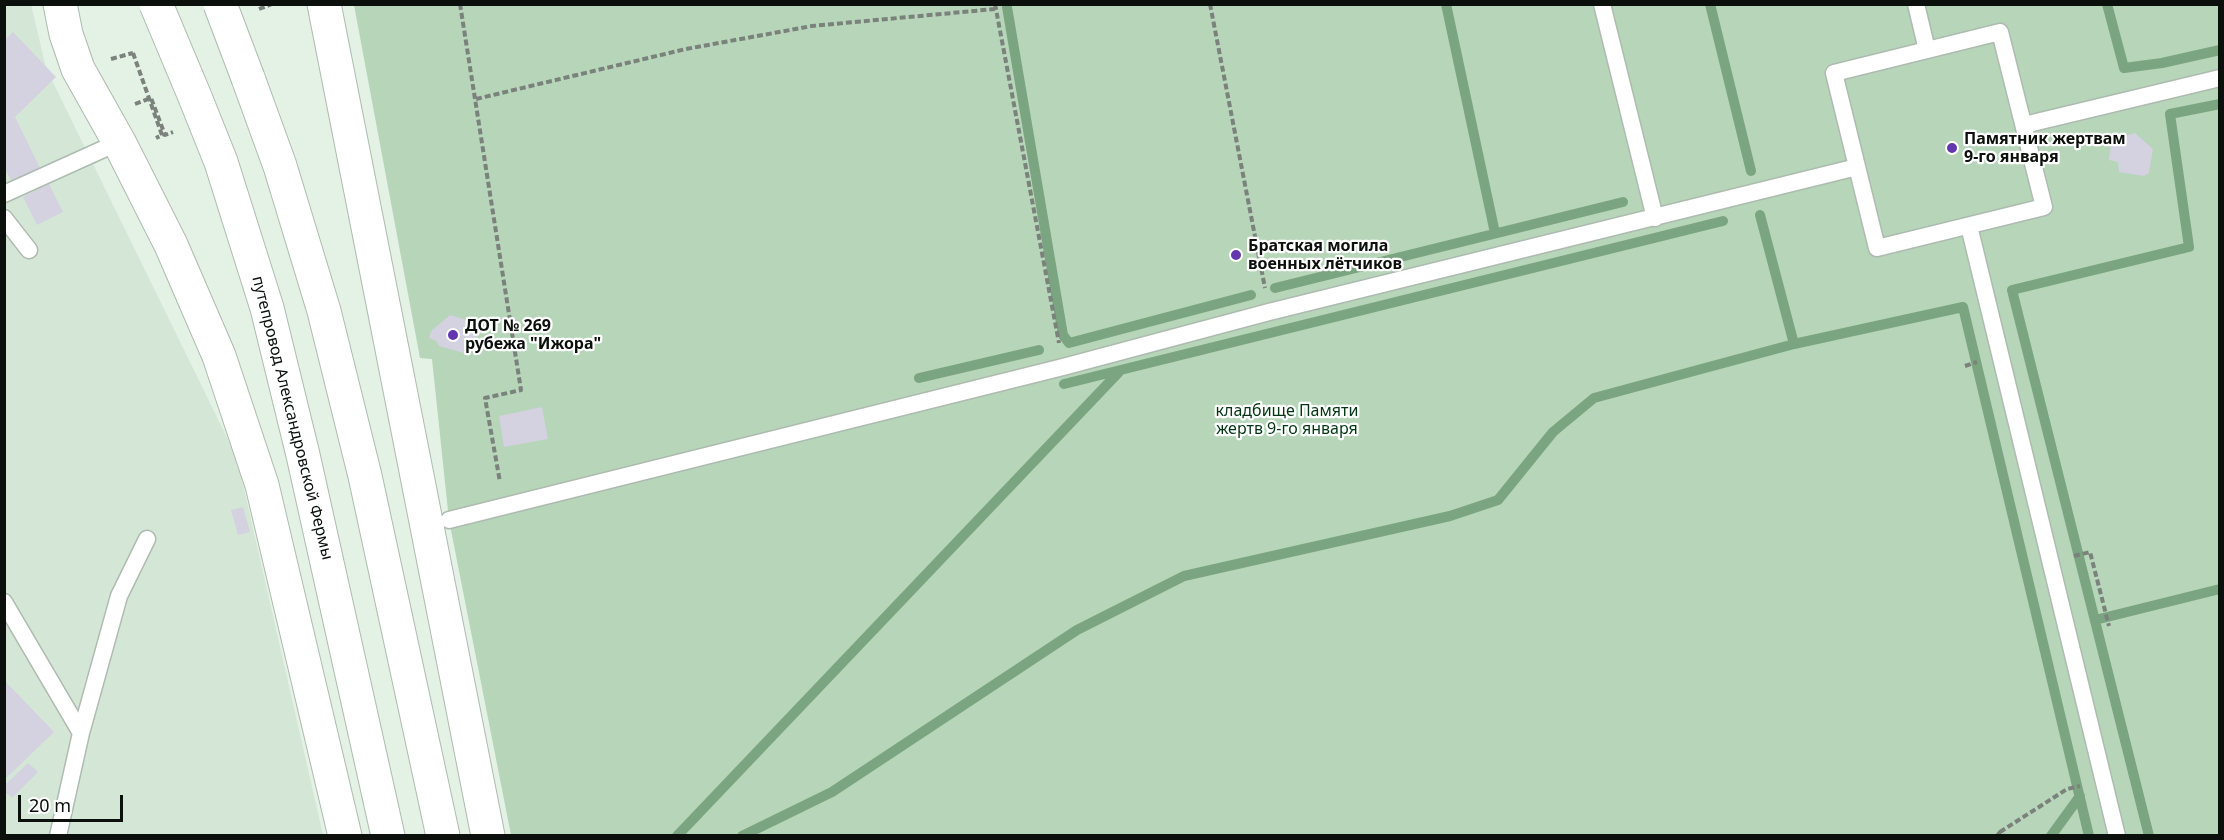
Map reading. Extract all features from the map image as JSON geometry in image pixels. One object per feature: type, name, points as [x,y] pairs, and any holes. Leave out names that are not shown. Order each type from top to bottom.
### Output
[{"type":"street","points":[[60,4],[66,34],[78,69],[134,141],[171,245],[219,356],[262,485],[345,836]]},
{"type":"street","name":"путепровод Александровской Фермы","points":[[156,4],[221,162],[267,308],[303,455],[385,822]]},
{"type":"street","points":[[220,4],[280,166],[324,311],[365,476],[443,836]]},
{"type":"street","points":[[324,4],[488,836]]},
{"type":"lane","points":[[1602,4],[1655,218]]},
{"type":"lane","points":[[1916,4],[1927,50]]},
{"type":"lane","points":[[2000,32],[2024,125],[2044,207],[1877,248],[1834,73],[2000,32]]},
{"type":"lane","points":[[2024,125],[2220,78]]},
{"type":"lane","points":[[4,194],[134,141]]},
{"type":"lane","points":[[449,520],[1063,367],[1269,312],[1857,167]]},
{"type":"lane","points":[[4,218],[29,250]]},
{"type":"lane","points":[[1969,226],[2117,836]]},
{"type":"lane","points":[[58,836],[81,733],[119,596],[147,539]]},
{"type":"lane","points":[[4,602],[81,733]]},
{"type":"path","points":[[460,4],[521,390],[485,398],[505,507]]},
{"type":"path","points":[[1210,4],[1269,312]]},
{"type":"path","points":[[476,99],[686,49],[812,26],[995,7],[1063,367]]},
{"type":"path","points":[[133,53],[162,135],[134,141]]},
{"type":"path","points":[[138,113],[135,104],[151,98],[165,135]]},
{"type":"path","points":[[2090,552],[2109,626]]},
{"type":"path","points":[[2000,834],[2067,789]]},
{"type":"shaded area","points":[[31,4],[46,68],[237,458],[323,835],[5,836],[4,5]]},
{"type":"green space","name":"кладбище Памяти жертв 9-го января","points":[[354,5],[2219,5],[2219,835],[511,835],[449,520],[432,359],[420,358]]},
{"type":"building","points":[[13,32],[56,77],[15,117],[40,168],[12,182],[4,167],[4,41]]},
{"type":"building","points":[[2135,133],[2153,149],[2149,173],[2144,176],[2119,172],[2118,162],[2109,160],[2111,143],[2121,144],[2122,137]]},
{"type":"building","points":[[49,184],[63,212],[37,225],[23,197]]},
{"type":"building","name":"ДОТ № 269 рубежа \"Ижора\"","points":[[450,315],[477,323],[479,328],[471,351],[464,353],[439,346],[436,341],[429,338],[431,331]]},
{"type":"building","points":[[542,407],[548,439],[504,447],[499,416]]},
{"type":"building","points":[[243,507],[250,532],[238,535],[231,510]]},
{"type":"building","points":[[4,680],[54,732],[4,780]]},
{"type":"building","points":[[28,763],[38,772],[12,798],[4,791],[4,786]]},
{"type":"waterway","points":[[1446,4],[1495,233]]},
{"type":"waterway","points":[[1710,4],[1751,171]]},
{"type":"waterway","points":[[2107,4],[2124,68],[2162,63],[2220,50]]},
{"type":"waterway","points":[[1007,7],[1063,335],[1069,343],[1251,295]]},
{"type":"waterway","points":[[2149,836],[2012,290],[2189,247],[2170,114],[2220,104]]},
{"type":"waterway","points":[[1275,288],[1623,202]]},
{"type":"waterway","points":[[1760,215],[1794,344],[1963,307],[2089,836]]},
{"type":"waterway","points":[[1064,384],[1723,221]]},
{"type":"waterway","points":[[742,836],[832,792],[1077,630],[1184,576],[1450,516],[1498,500],[1553,432],[1594,398],[1794,344]]},
{"type":"waterway","points":[[919,378],[1039,350]]},
{"type":"waterway","points":[[677,836],[1119,372]]},
{"type":"waterway","points":[[2095,620],[2220,589]]},
{"type":"waterway","points":[[2051,836],[2080,796]]},
{"type":"place","name":"Памятник жертвам 9-го января","points":[[1952,148]]},
{"type":"place","name":"Братская могила военных лётчиков","points":[[1236,255]]},
{"type":"place","name":"ДОТ № 269 рубежа \"Ижора\"","points":[[453,335]]}]
